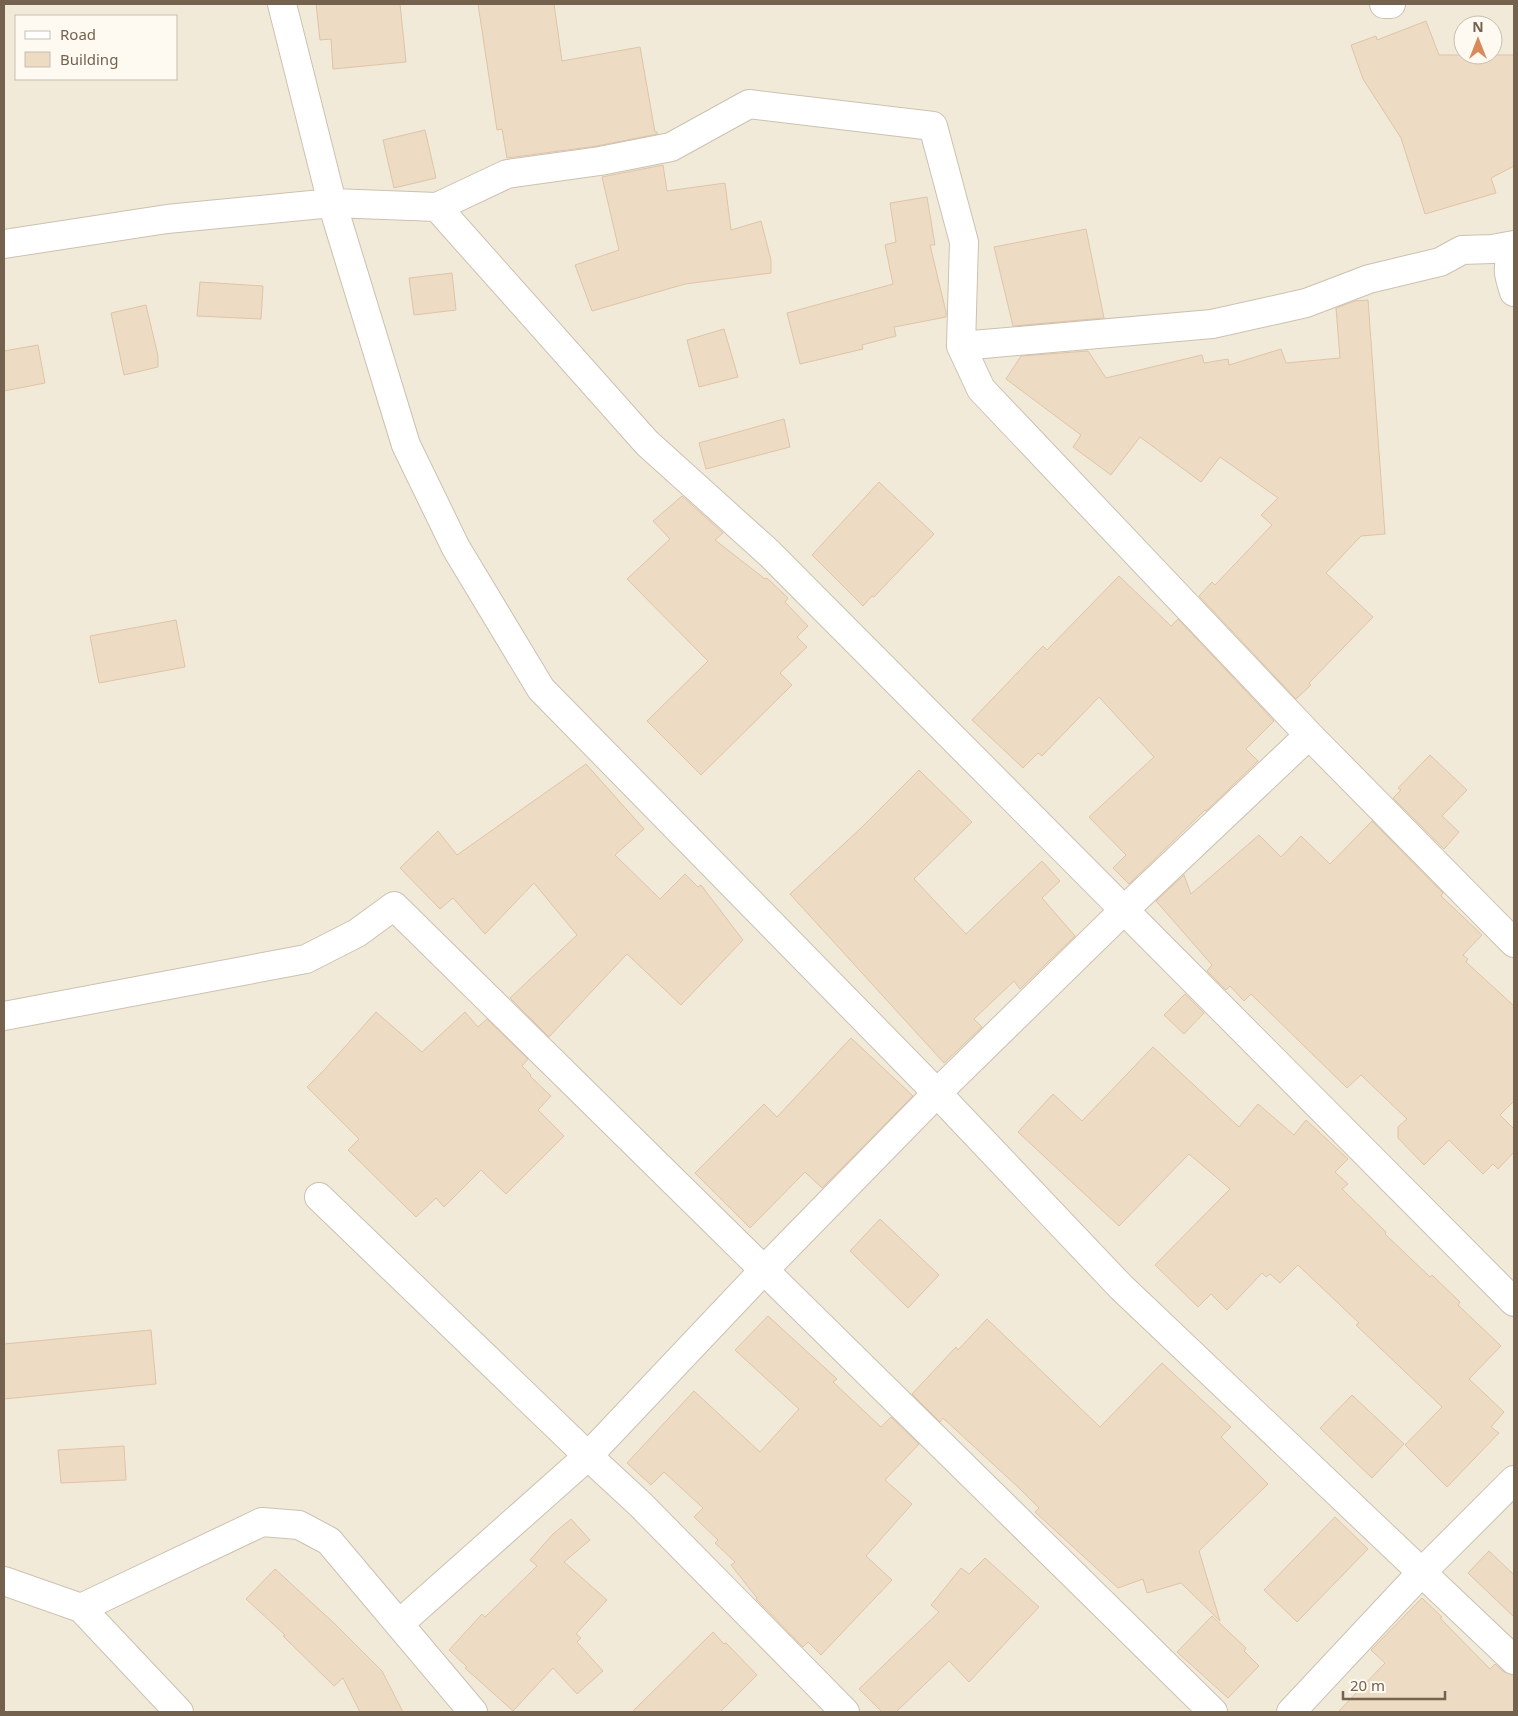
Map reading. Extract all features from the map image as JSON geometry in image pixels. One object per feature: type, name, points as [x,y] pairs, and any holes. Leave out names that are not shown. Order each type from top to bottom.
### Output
[{"type":"street","points":[[282,4],[332,203],[406,445],[456,548],[540,689],[937,1093],[1121,1287],[1514,1660]]},
{"type":"street","points":[[1384,4],[1390,4]]},
{"type":"street","points":[[4,244],[166,219],[332,203],[437,207],[507,174],[600,161],[672,147],[750,104],[933,126],[964,242],[961,346],[981,390],[1308,735],[1514,943]]},
{"type":"street","points":[[437,207],[647,443],[769,553],[1514,1302]]},
{"type":"street","points":[[961,346],[1212,324],[1306,303],[1369,278],[1440,262],[1462,250],[1514,247],[1508,262],[1509,276],[1514,292]]},
{"type":"street","points":[[399,1624],[588,1456],[764,1270],[937,1093],[1308,735]]},
{"type":"street","points":[[4,1016],[306,959],[357,933],[394,906],[1213,1712]]},
{"type":"street","points":[[319,1198],[640,1504],[845,1712]]},
{"type":"street","points":[[1291,1712],[1421,1573],[1514,1480]]},
{"type":"street","points":[[81,1608],[262,1522],[299,1525],[329,1542],[473,1712]]},
{"type":"street","points":[[4,1581],[81,1608],[179,1712]]},
{"type":"shaded area","points":[[4,4],[1514,4],[1514,1712],[4,1712]]},
{"type":"building","points":[[316,4],[400,4],[406,62],[333,69],[331,39],[320,40]]},
{"type":"building","points":[[478,4],[554,4],[562,61],[640,47],[655,132],[658,134],[597,146],[507,158],[502,129],[497,130]]},
{"type":"building","points":[[1426,21],[1439,55],[1453,55],[1453,65],[1503,65],[1503,55],[1514,55],[1514,166],[1491,178],[1496,193],[1425,214],[1401,138],[1363,79],[1351,45],[1376,36],[1377,40]]},
{"type":"building","points":[[425,130],[436,178],[394,188],[383,140]]},
{"type":"building","points":[[663,165],[667,191],[725,183],[731,230],[761,221],[771,260],[771,273],[685,284],[592,311],[575,265],[619,250],[602,177]]},
{"type":"building","points":[[927,197],[935,245],[930,245],[946,317],[894,327],[896,336],[862,345],[863,349],[800,364],[787,313],[893,284],[885,245],[896,242],[890,203]]},
{"type":"building","points":[[1086,229],[1104,318],[1013,326],[994,247]]},
{"type":"building","points":[[452,273],[456,310],[414,315],[409,278]]},
{"type":"building","points":[[200,282],[263,286],[261,319],[197,316]]},
{"type":"building","points":[[1368,300],[1385,534],[1361,536],[1326,573],[1373,617],[1296,699],[1199,596],[1212,582],[1215,585],[1272,525],[1261,515],[1278,498],[1220,457],[1201,482],[1140,437],[1111,475],[1073,447],[1081,435],[1006,379],[1021,356],[1088,351],[1106,378],[1202,355],[1204,363],[1228,359],[1229,365],[1281,349],[1286,363],[1340,358],[1336,308],[1355,301]]},
{"type":"building","points":[[146,305],[158,356],[158,367],[124,375],[111,313]]},
{"type":"building","points":[[724,329],[738,377],[699,387],[687,340]]},
{"type":"building","points":[[38,345],[45,383],[4,391],[4,351]]},
{"type":"building","points":[[784,419],[790,447],[706,469],[699,443]]},
{"type":"building","points":[[879,482],[934,534],[874,597],[872,596],[863,606],[812,555]]},
{"type":"building","points":[[682,496],[723,533],[715,540],[765,579],[767,578],[788,598],[785,602],[808,626],[797,637],[807,647],[780,673],[792,685],[701,775],[647,721],[708,661],[627,579],[670,539],[653,521]]},
{"type":"building","points":[[1119,576],[1171,626],[1178,619],[1274,721],[1246,749],[1258,761],[1129,884],[1113,868],[1126,855],[1089,817],[1154,757],[1099,697],[1042,756],[1038,753],[1023,768],[972,720],[1043,646],[1047,650]]},
{"type":"building","points":[[176,620],[185,667],[99,683],[90,636]]},
{"type":"building","points":[[1430,755],[1467,790],[1442,816],[1459,832],[1444,849],[1393,798],[1401,790],[1398,788]]},
{"type":"building","points":[[586,764],[644,829],[615,855],[660,899],[685,874],[698,887],[701,885],[743,940],[681,1005],[627,954],[549,1037],[510,998],[577,935],[534,883],[485,934],[453,898],[440,909],[400,868],[438,831],[457,855]]},
{"type":"building","points":[[919,770],[972,822],[914,879],[966,934],[1042,861],[1060,881],[1042,898],[1075,936],[1020,989],[1014,981],[974,1019],[982,1027],[944,1063],[790,894],[861,828]]},
{"type":"building","points":[[1372,821],[1443,893],[1441,896],[1482,935],[1463,955],[1468,959],[1466,962],[1514,1006],[1514,1101],[1500,1115],[1514,1129],[1514,1152],[1498,1169],[1493,1164],[1483,1174],[1449,1140],[1424,1165],[1398,1138],[1398,1127],[1407,1119],[1361,1075],[1347,1088],[1251,994],[1244,1001],[1230,986],[1226,990],[1207,971],[1212,965],[1156,901],[1184,875],[1191,894],[1259,835],[1281,857],[1301,836],[1330,864]]},
{"type":"building","points":[[1185,994],[1204,1013],[1184,1034],[1164,1015]]},
{"type":"building","points":[[376,1012],[422,1052],[465,1012],[478,1027],[487,1019],[528,1059],[522,1066],[551,1096],[538,1110],[564,1136],[506,1194],[481,1170],[444,1207],[436,1198],[416,1217],[348,1150],[359,1139],[307,1087]]},
{"type":"building","points":[[851,1038],[913,1096],[822,1188],[805,1172],[750,1228],[695,1173],[764,1104],[777,1117]]},
{"type":"building","points":[[1153,1047],[1239,1127],[1258,1104],[1294,1135],[1306,1120],[1348,1159],[1335,1172],[1348,1184],[1342,1189],[1386,1232],[1385,1234],[1430,1277],[1432,1275],[1460,1302],[1458,1305],[1501,1346],[1469,1379],[1504,1412],[1491,1427],[1499,1433],[1447,1487],[1405,1445],[1442,1407],[1356,1325],[1359,1323],[1298,1265],[1280,1283],[1270,1274],[1266,1277],[1262,1273],[1227,1310],[1211,1294],[1198,1307],[1155,1265],[1230,1189],[1189,1154],[1119,1226],[1018,1132],[1053,1094],[1082,1121]]},
{"type":"building","points":[[880,1219],[939,1275],[908,1308],[850,1251]]},
{"type":"building","points":[[768,1316],[837,1379],[833,1382],[881,1427],[891,1417],[919,1444],[885,1480],[912,1504],[866,1556],[892,1580],[821,1655],[808,1642],[803,1647],[756,1599],[731,1565],[735,1562],[715,1543],[718,1540],[694,1517],[703,1508],[664,1472],[651,1485],[627,1463],[694,1391],[760,1452],[799,1409],[735,1350]]},
{"type":"building","points":[[987,1319],[1100,1427],[1162,1363],[1231,1427],[1221,1437],[1268,1484],[1199,1551],[1220,1621],[1181,1583],[1147,1593],[1143,1579],[1118,1588],[1035,1512],[1039,1508],[1019,1488],[943,1418],[940,1422],[912,1394],[956,1347],[958,1350]]},
{"type":"building","points":[[151,1330],[156,1384],[4,1399],[4,1344]]},
{"type":"building","points":[[1352,1395],[1404,1444],[1372,1478],[1320,1428]]},
{"type":"building","points":[[124,1446],[126,1480],[61,1483],[58,1450]]},
{"type":"building","points":[[1335,1517],[1368,1549],[1297,1622],[1264,1590]]},
{"type":"building","points":[[571,1519],[590,1540],[564,1562],[607,1600],[576,1634],[581,1638],[577,1642],[603,1671],[577,1694],[553,1668],[513,1711],[465,1668],[467,1667],[449,1650],[482,1614],[485,1617],[537,1566],[530,1560],[553,1534]]},
{"type":"building","points":[[1489,1551],[1514,1575],[1514,1617],[1468,1573]]},
{"type":"building","points":[[985,1558],[1039,1607],[969,1682],[949,1661],[896,1712],[882,1712],[859,1689],[939,1612],[931,1605],[961,1568],[969,1574]]},
{"type":"building","points":[[275,1569],[335,1624],[382,1671],[403,1712],[360,1712],[343,1678],[334,1686],[283,1636],[285,1635],[246,1599]]},
{"type":"building","points":[[1422,1598],[1490,1669],[1495,1664],[1504,1672],[1514,1675],[1514,1712],[1338,1712],[1385,1663],[1371,1650]]},
{"type":"building","points":[[1212,1616],[1246,1648],[1244,1651],[1259,1666],[1228,1698],[1177,1652]]},
{"type":"building","points":[[713,1632],[757,1675],[720,1712],[632,1712]]}]
